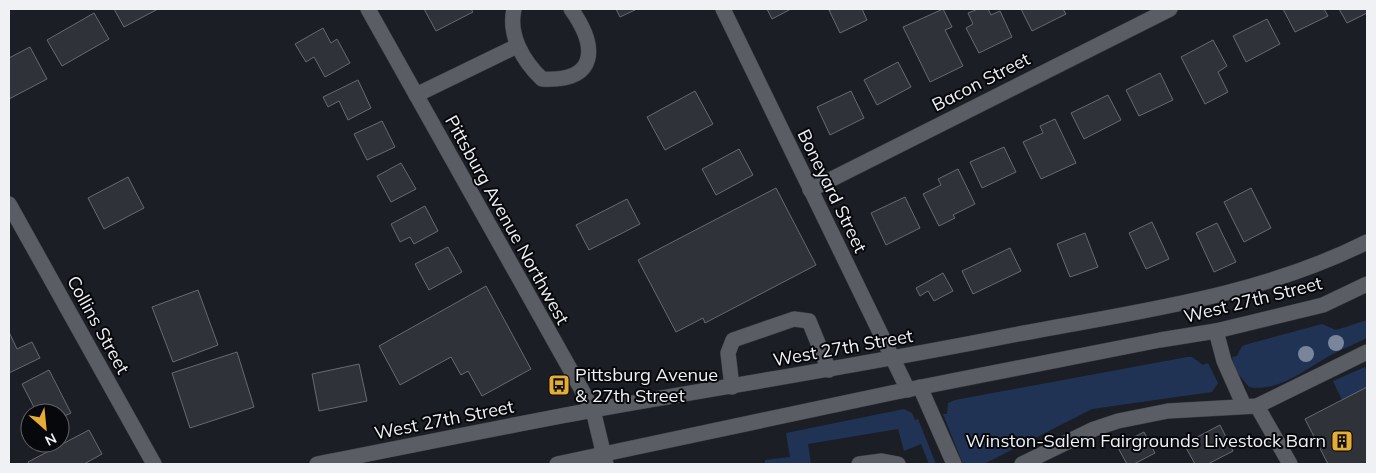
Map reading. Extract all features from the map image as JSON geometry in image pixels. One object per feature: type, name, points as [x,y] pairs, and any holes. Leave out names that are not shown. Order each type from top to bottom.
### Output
[{"type":"street","name":"Pittsburg Avenue Northwest","points":[[368,9],[593,410],[605,459]]},
{"type":"street","points":[[514,9],[512,27],[517,46],[542,79],[561,80],[582,70],[588,62],[590,48],[571,9]]},
{"type":"street","name":"Boneyard Street","points":[[723,9],[894,359],[914,389],[954,464]]},
{"type":"street","name":"Bacon Street","points":[[810,190],[1170,9]]},
{"type":"street","points":[[416,95],[517,46]]},
{"type":"street","name":"Collins Street","points":[[9,204],[154,464]]},
{"type":"street","name":"West 27th Street","points":[[317,464],[593,410],[894,359],[1178,303],[1258,284],[1339,256],[1367,242]]},
{"type":"street","name":"West 27th Street","points":[[557,464],[605,459],[914,389],[1160,340],[1216,331],[1323,305],[1367,284]]},
{"type":"street","points":[[732,386],[728,353],[733,340],[794,319],[809,321],[829,370]]},
{"type":"street","points":[[1216,331],[1224,362],[1250,406],[1290,464]]},
{"type":"street","points":[[1022,464],[1094,429],[1118,421],[1168,411],[1250,406],[1367,352]]},
{"type":"street","points":[[859,464],[882,461],[898,464]]},
{"type":"shaded area","points":[[1367,320],[1367,338],[1335,353],[1283,382],[1261,388],[1249,387],[1235,370],[1232,357],[1237,356],[1242,346],[1322,324],[1336,330]]},
{"type":"shaded area","points":[[1192,357],[1203,365],[1208,363],[1218,383],[1212,392],[1092,409],[984,464],[963,464],[943,414],[947,414],[948,403],[955,400]]},
{"type":"shaded area","points":[[1365,367],[1367,371],[1367,387],[1342,400],[1333,381]]},
{"type":"shaded area","points":[[904,409],[912,413],[915,420],[918,419],[936,464],[929,464],[921,444],[904,451],[898,429],[808,444],[811,464],[765,464],[765,460],[790,457],[786,433]]},
{"type":"building","points":[[114,9],[158,9],[124,27]]},
{"type":"building","points":[[424,9],[471,9],[473,12],[436,31]]},
{"type":"building","points":[[616,9],[637,9],[620,17]]},
{"type":"building","points":[[767,9],[791,9],[772,19]]},
{"type":"building","points":[[862,9],[867,20],[840,33],[829,10]]},
{"type":"building","points":[[943,9],[952,27],[945,30],[963,66],[930,82],[903,27]]},
{"type":"building","points":[[978,9],[988,9],[991,15],[1000,11],[1012,37],[979,53],[966,28],[973,24],[968,13]]},
{"type":"building","points":[[1021,9],[1063,9],[1066,14],[1032,31]]},
{"type":"building","points":[[1283,9],[1324,9],[1328,16],[1295,32]]},
{"type":"building","points":[[1339,9],[1367,9],[1367,13],[1347,23]]},
{"type":"building","points":[[94,13],[109,39],[62,66],[47,40]]},
{"type":"building","points":[[1267,19],[1280,44],[1246,62],[1233,36]]},
{"type":"building","points":[[323,28],[331,43],[337,39],[350,63],[325,77],[314,57],[306,62],[295,44]]},
{"type":"building","points":[[1213,40],[1227,66],[1218,72],[1228,92],[1205,104],[1181,57]]},
{"type":"building","points":[[30,47],[47,79],[9,99],[9,58]]},
{"type":"building","points":[[898,62],[911,87],[877,105],[864,80]]},
{"type":"building","points":[[1160,73],[1173,100],[1139,116],[1126,90]]},
{"type":"building","points":[[358,80],[371,108],[348,120],[339,101],[328,107],[323,97]]},
{"type":"building","points":[[695,91],[713,124],[665,150],[647,117]]},
{"type":"building","points":[[851,91],[864,118],[830,135],[817,107]]},
{"type":"building","points":[[1108,95],[1121,120],[1084,139],[1071,113]]},
{"type":"building","points":[[1055,119],[1076,163],[1041,179],[1023,142],[1043,133],[1040,126]]},
{"type":"building","points":[[382,121],[395,147],[367,160],[354,134]]},
{"type":"building","points":[[1004,147],[1016,172],[982,188],[970,162]]},
{"type":"building","points":[[739,149],[753,175],[716,195],[702,169]]},
{"type":"building","points":[[401,163],[416,189],[391,202],[377,176]]},
{"type":"building","points":[[958,169],[975,204],[953,215],[955,218],[939,226],[923,194],[941,185],[938,179]]},
{"type":"building","points":[[128,177],[144,208],[104,229],[88,198]]},
{"type":"building","points":[[776,188],[816,265],[705,323],[703,318],[676,332],[638,260]]},
{"type":"building","points":[[1251,188],[1271,228],[1244,242],[1224,202]]},
{"type":"building","points":[[905,197],[920,228],[886,245],[871,213]]},
{"type":"building","points":[[627,199],[640,224],[589,250],[576,225]]},
{"type":"building","points":[[425,206],[438,231],[414,244],[410,237],[400,242],[391,224]]},
{"type":"building","points":[[1152,222],[1169,259],[1146,269],[1129,233]]},
{"type":"building","points":[[1217,223],[1236,262],[1214,272],[1196,233]]},
{"type":"building","points":[[1085,233],[1098,267],[1070,277],[1057,244]]},
{"type":"building","points":[[448,247],[462,272],[429,290],[415,264]]},
{"type":"building","points":[[1010,248],[1021,271],[973,294],[962,271]]},
{"type":"building","points":[[943,273],[953,291],[934,301],[928,291],[920,296],[916,288]]},
{"type":"building","points":[[486,286],[531,369],[482,396],[468,371],[461,375],[451,357],[400,385],[379,346]]},
{"type":"building","points":[[198,290],[218,345],[173,362],[152,307]]},
{"type":"building","points":[[9,332],[17,349],[32,342],[40,358],[9,373]]},
{"type":"building","points":[[237,352],[254,407],[190,428],[172,373]]},
{"type":"building","points":[[359,364],[367,401],[319,411],[312,374]]},
{"type":"building","points":[[49,370],[66,403],[32,403],[22,384]]},
{"type":"building","name":"Winston-Salem Fairgrounds Livestock Barn","points":[[1367,387],[1367,464],[1328,464],[1305,419]]},
{"type":"building","points":[[1220,425],[1233,451],[1208,464],[1195,464],[1184,444]]},
{"type":"building","points":[[89,430],[102,454],[84,464],[29,464],[28,462],[45,453],[70,453],[70,440]]},
{"type":"building","points":[[1144,432],[1155,453],[1134,464],[1127,464],[1117,446]]},
{"type":"place","name":"Pittsburg Avenue & 27th Street","points":[[559,385]]},
{"type":"place","name":"Winston-Salem Fairgrounds Livestock Barn","points":[[1342,441]]}]
